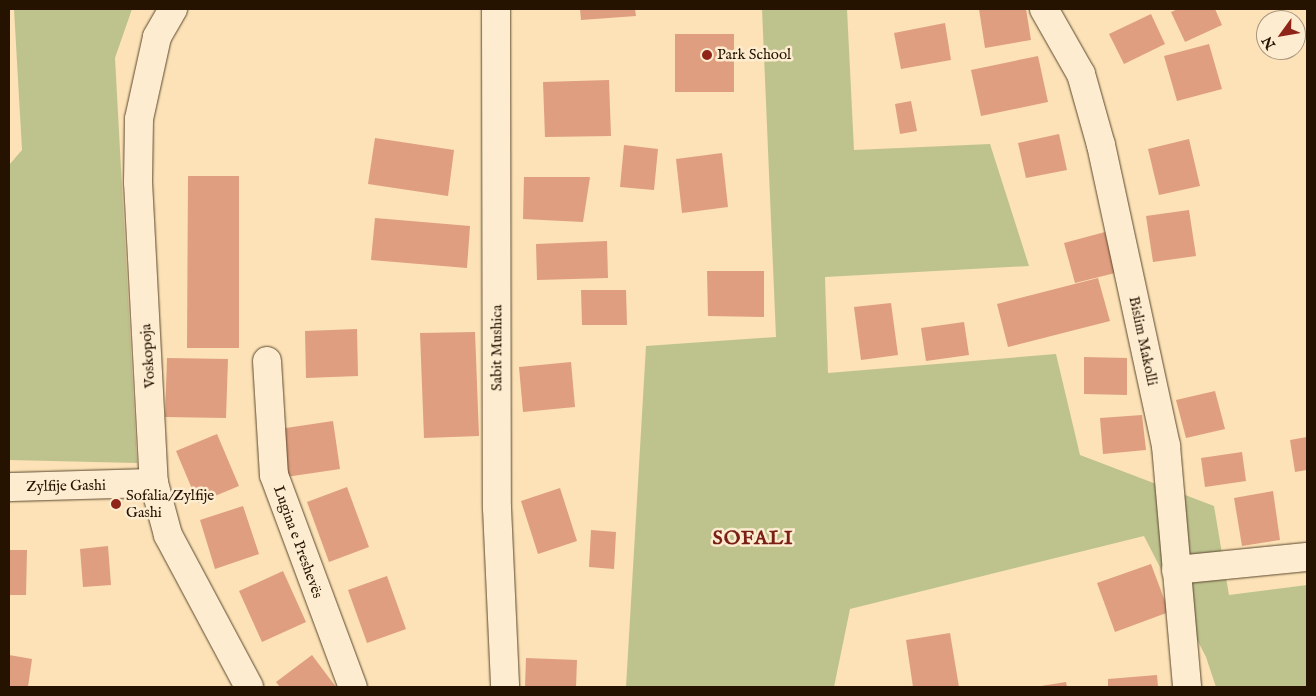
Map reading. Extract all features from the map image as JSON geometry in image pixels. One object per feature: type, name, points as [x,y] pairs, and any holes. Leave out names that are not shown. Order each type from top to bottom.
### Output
[{"type":"street","name":"Voskopoja","points":[[173,9],[157,36],[139,118],[138,182],[154,484],[168,535],[249,687]]},
{"type":"street","name":"Sabit Mushica","points":[[496,9],[497,508],[505,687]]},
{"type":"street","name":"Bislim Makolli","points":[[1044,9],[1081,74],[1101,146],[1166,446],[1187,687]]},
{"type":"street","name":"Lugina e Preshevës","points":[[267,360],[274,475],[353,687]]},
{"type":"street","name":"Zylfije Gashi","points":[[9,487],[154,484]]},
{"type":"street","points":[[1176,570],[1307,557]]},
{"type":"green space","points":[[14,9],[132,9],[115,58],[137,463],[9,460],[9,165],[22,150]]},
{"type":"green space","points":[[762,9],[847,9],[854,150],[990,144],[1029,266],[825,277],[828,373],[1056,354],[1080,455],[1214,506],[1229,595],[1307,585],[1307,687],[1216,687],[1206,657],[1144,536],[850,609],[834,687],[626,687],[646,346],[776,337]]},
{"type":"building","points":[[580,9],[635,9],[636,16],[581,20]]},
{"type":"building","points":[[979,9],[1026,9],[1031,40],[985,48]]},
{"type":"building","points":[[1178,9],[1215,9],[1222,25],[1185,42],[1171,12]]},
{"type":"building","points":[[1151,14],[1165,44],[1124,64],[1109,34]]},
{"type":"building","points":[[945,23],[951,60],[901,69],[894,33]]},
{"type":"building","points":[[675,34],[734,34],[734,92],[675,92]]},
{"type":"building","points":[[1209,44],[1222,89],[1177,101],[1164,56]]},
{"type":"building","points":[[1038,56],[1048,102],[981,116],[971,70]]},
{"type":"building","points":[[609,80],[611,136],[545,137],[543,82]]},
{"type":"building","points":[[911,101],[917,131],[900,134],[895,104]]},
{"type":"building","points":[[1059,134],[1067,170],[1026,178],[1018,143]]},
{"type":"building","points":[[375,138],[454,150],[448,196],[368,184]]},
{"type":"building","points":[[1189,139],[1200,186],[1159,195],[1148,149]]},
{"type":"building","points":[[624,145],[658,149],[654,190],[620,187]]},
{"type":"building","points":[[722,153],[728,207],[682,213],[676,159]]},
{"type":"building","points":[[188,176],[239,176],[239,348],[187,348]]},
{"type":"building","points":[[524,177],[590,177],[583,222],[523,219]]},
{"type":"building","points":[[1189,210],[1196,256],[1153,262],[1146,216]]},
{"type":"building","points":[[375,218],[470,226],[467,268],[371,260]]},
{"type":"building","points":[[1105,232],[1115,273],[1075,283],[1064,243]]},
{"type":"building","points":[[607,241],[608,278],[537,280],[536,244]]},
{"type":"building","points":[[707,271],[764,271],[764,317],[708,316]]},
{"type":"building","points":[[1098,278],[1110,321],[1008,347],[997,304]]},
{"type":"building","points":[[581,290],[626,290],[627,325],[582,325]]},
{"type":"building","points":[[891,303],[898,355],[861,360],[854,307]]},
{"type":"building","points":[[964,322],[969,355],[926,361],[921,328]]},
{"type":"building","points":[[357,329],[358,376],[306,378],[305,331]]},
{"type":"building","points":[[475,332],[479,436],[424,438],[420,333]]},
{"type":"building","points":[[1084,357],[1127,358],[1127,395],[1084,394]]},
{"type":"building","points":[[167,358],[228,359],[226,418],[165,417]]},
{"type":"building","points":[[571,362],[575,407],[523,412],[519,367]]},
{"type":"building","points":[[1215,391],[1225,429],[1186,438],[1176,400]]},
{"type":"building","points":[[1142,415],[1146,450],[1103,454],[1100,418]]},
{"type":"building","points":[[333,421],[340,469],[286,477],[279,429]]},
{"type":"building","points":[[217,434],[239,486],[198,503],[176,451]]},
{"type":"building","points":[[1307,437],[1307,470],[1295,472],[1290,440]]},
{"type":"building","points":[[1242,452],[1246,481],[1205,487],[1201,458]]},
{"type":"building","points":[[347,487],[369,547],[329,562],[307,502]]},
{"type":"building","points":[[560,488],[577,541],[538,554],[521,501]]},
{"type":"building","points":[[1273,491],[1280,540],[1242,546],[1234,498]]},
{"type":"building","points":[[243,506],[259,554],[215,569],[200,520]]},
{"type":"building","points":[[591,530],[616,532],[614,569],[589,567]]},
{"type":"building","points":[[108,546],[111,585],[83,587],[80,549]]},
{"type":"building","points":[[9,550],[27,550],[26,595],[9,595]]},
{"type":"building","points":[[1151,564],[1169,612],[1115,632],[1097,583]]},
{"type":"building","points":[[283,571],[306,622],[262,642],[239,591]]},
{"type":"building","points":[[387,576],[406,629],[367,643],[348,590]]},
{"type":"building","points":[[950,633],[959,687],[913,687],[906,640]]},
{"type":"building","points":[[9,655],[32,659],[28,687],[9,687]]},
{"type":"building","points":[[312,655],[336,687],[280,687],[276,682]]},
{"type":"building","points":[[526,658],[577,660],[576,687],[525,687]]},
{"type":"building","points":[[1157,675],[1158,687],[1108,687],[1108,679]]},
{"type":"building","points":[[1066,682],[1067,687],[1041,687],[1041,686]]},
{"type":"place","name":"Park School","points":[[707,55]]},
{"type":"place","name":"Sofalia/Zylfije Gashi","points":[[116,504]]},
{"type":"district","name":"SOFALI","points":[[753,538]]}]
